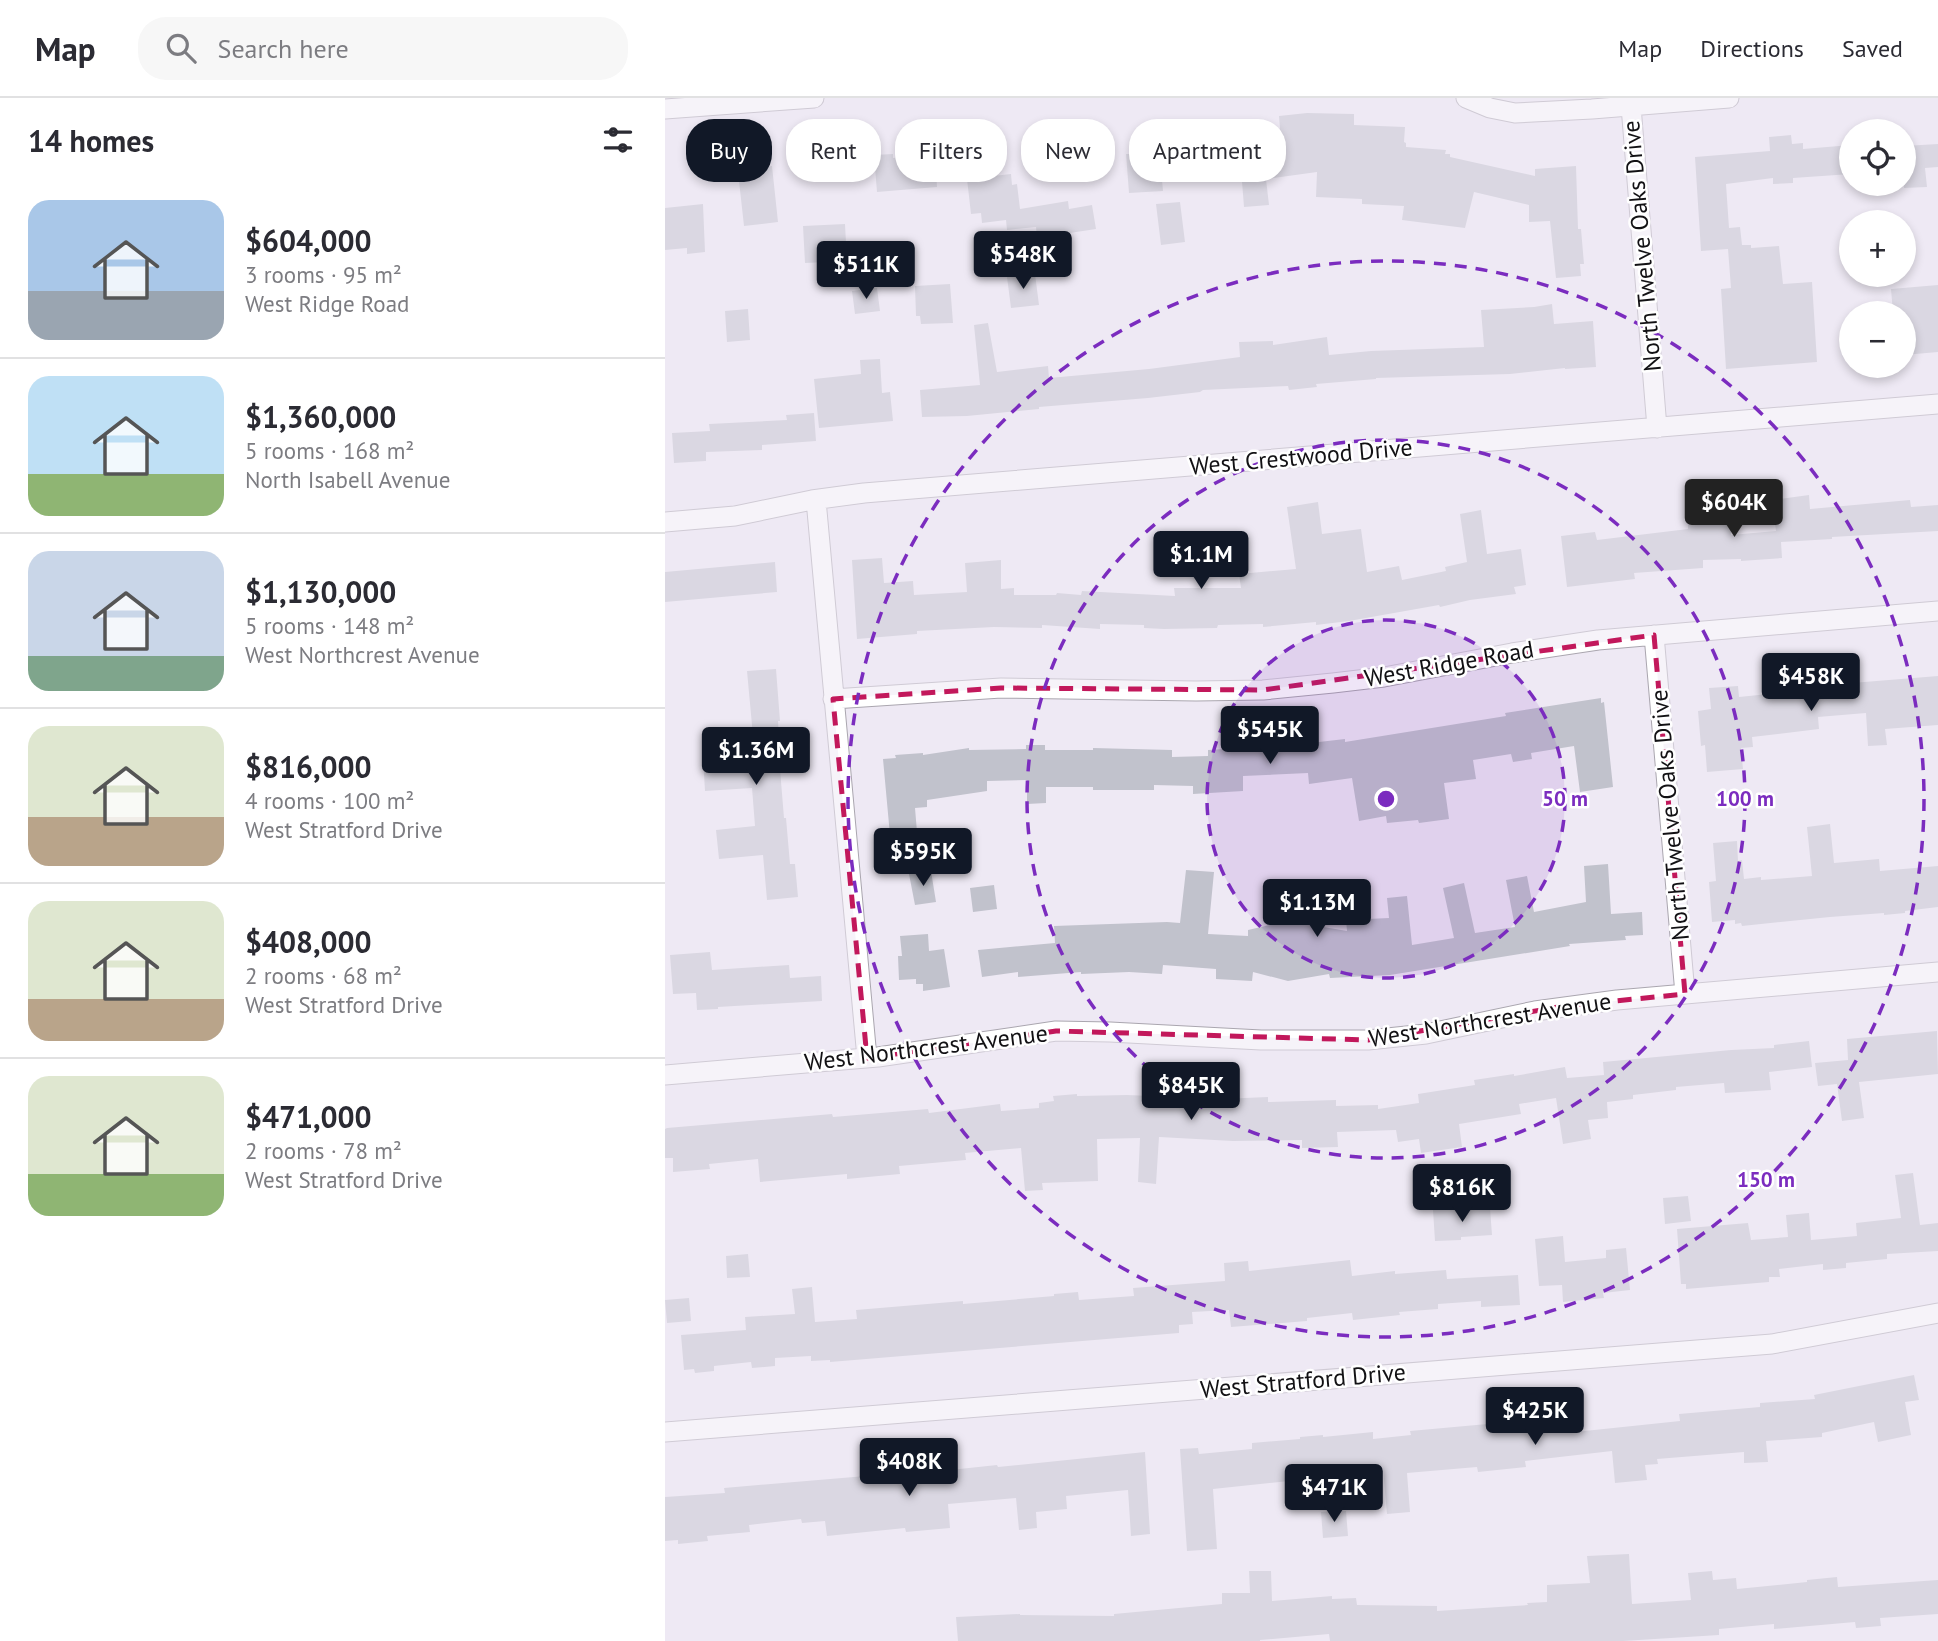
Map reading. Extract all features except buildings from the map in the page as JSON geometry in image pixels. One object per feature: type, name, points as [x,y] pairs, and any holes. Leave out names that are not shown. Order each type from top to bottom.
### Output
[{"type":"street","points":[[665,109],[814,98]]},
{"type":"street","points":[[1466,98],[1490,108],[1515,113],[1729,98]]},
{"type":"street","name":"North Twelve Oaks Drive","points":[[1631,106],[1657,428]]},
{"type":"street","name":"West Crestwood Drive","points":[[665,522],[735,516],[837,496],[1938,404]]},
{"type":"street","points":[[816,500],[867,1058]]},
{"type":"street","name":"West Ridge Road","points":[[833,699],[1001,688],[1196,691],[1275,689],[1384,677],[1598,640],[1938,611]]},
{"type":"street","name":"North Twelve Oaks Drive","points":[[1654,635],[1685,994]]},
{"type":"street","name":"West Northcrest Avenue","points":[[665,1075],[910,1054],[1056,1031],[1261,1040],[1368,1040],[1426,1034],[1564,1006],[1938,972]]},
{"type":"street","name":"West Stratford Drive","points":[[665,1432],[1772,1344],[1938,1313]]},
{"type":"highlighted area","points":[[1654,635],[1685,994],[1564,1006],[1368,1040],[1056,1031],[867,1058],[833,699],[1001,688],[1263,690]]}]
